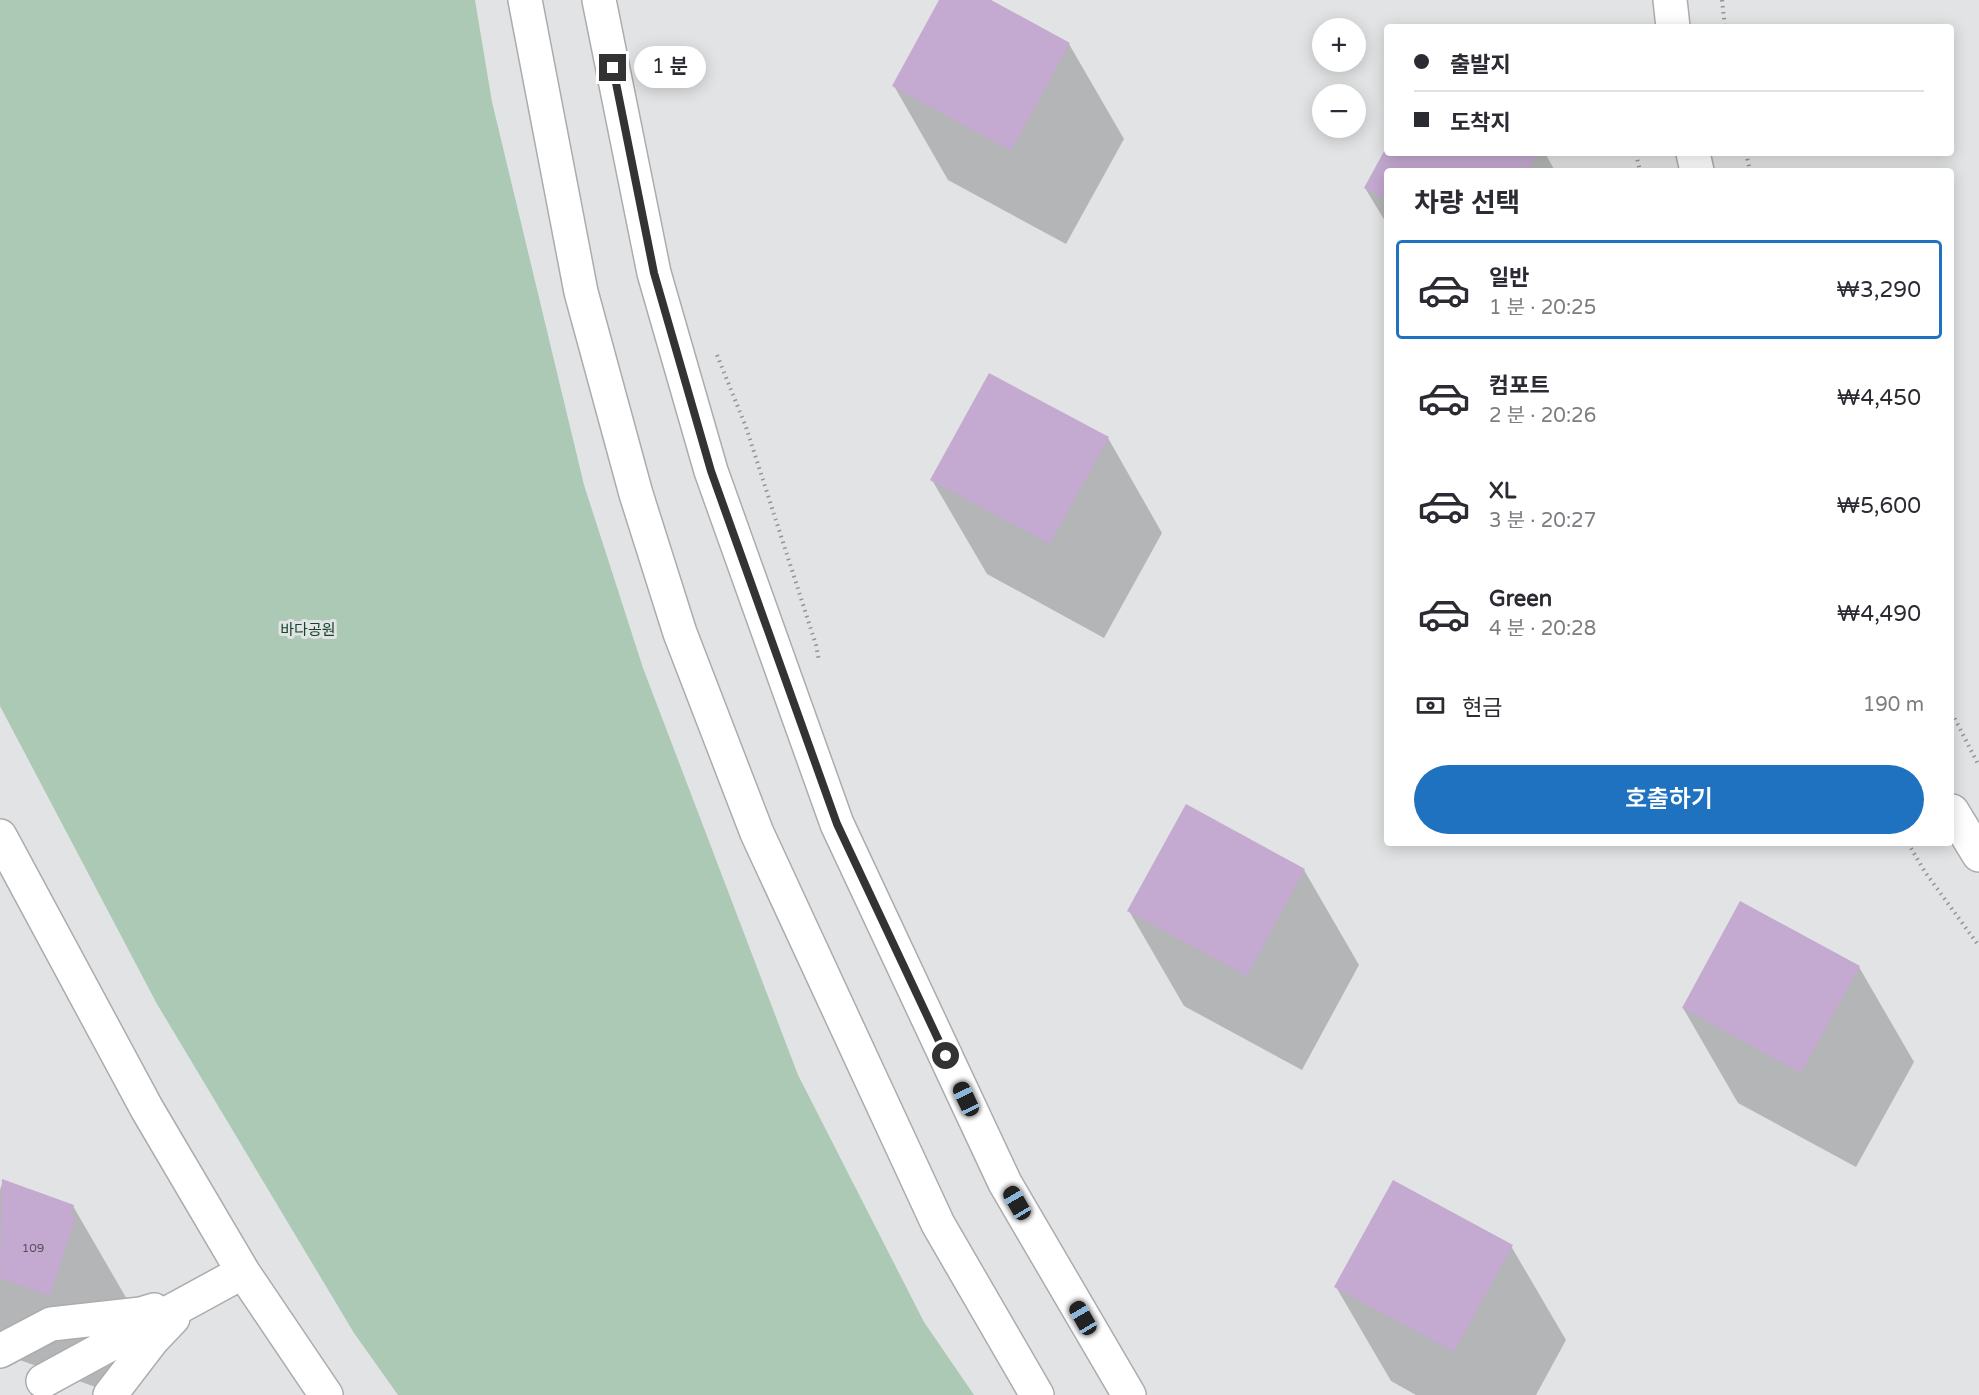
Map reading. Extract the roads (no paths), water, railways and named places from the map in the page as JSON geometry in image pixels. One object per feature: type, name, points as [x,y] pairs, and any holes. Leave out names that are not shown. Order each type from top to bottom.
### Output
[{"type":"main road","points":[[525,0],[581,292],[636,494],[680,633],[757,833],[938,1224],[1037,1395]]},
{"type":"main road","points":[[599,0],[654,273],[711,471],[837,824],[1005,1183],[1129,1395]]},
{"type":"main road","points":[[1670,0],[1674,24]]},
{"type":"main road","points":[[1954,814],[1979,855]]},
{"type":"main road","points":[[0,836],[147,1110],[243,1272],[326,1395]]},
{"type":"main road","points":[[43,1381],[243,1272]]},
{"type":"main road","points":[[0,1351],[51,1324],[141,1314],[193,1298]]},
{"type":"main road","points":[[110,1395],[153,1339],[193,1298]]},
{"type":"park label","name":"바다공원","points":[[308,630]]}]
